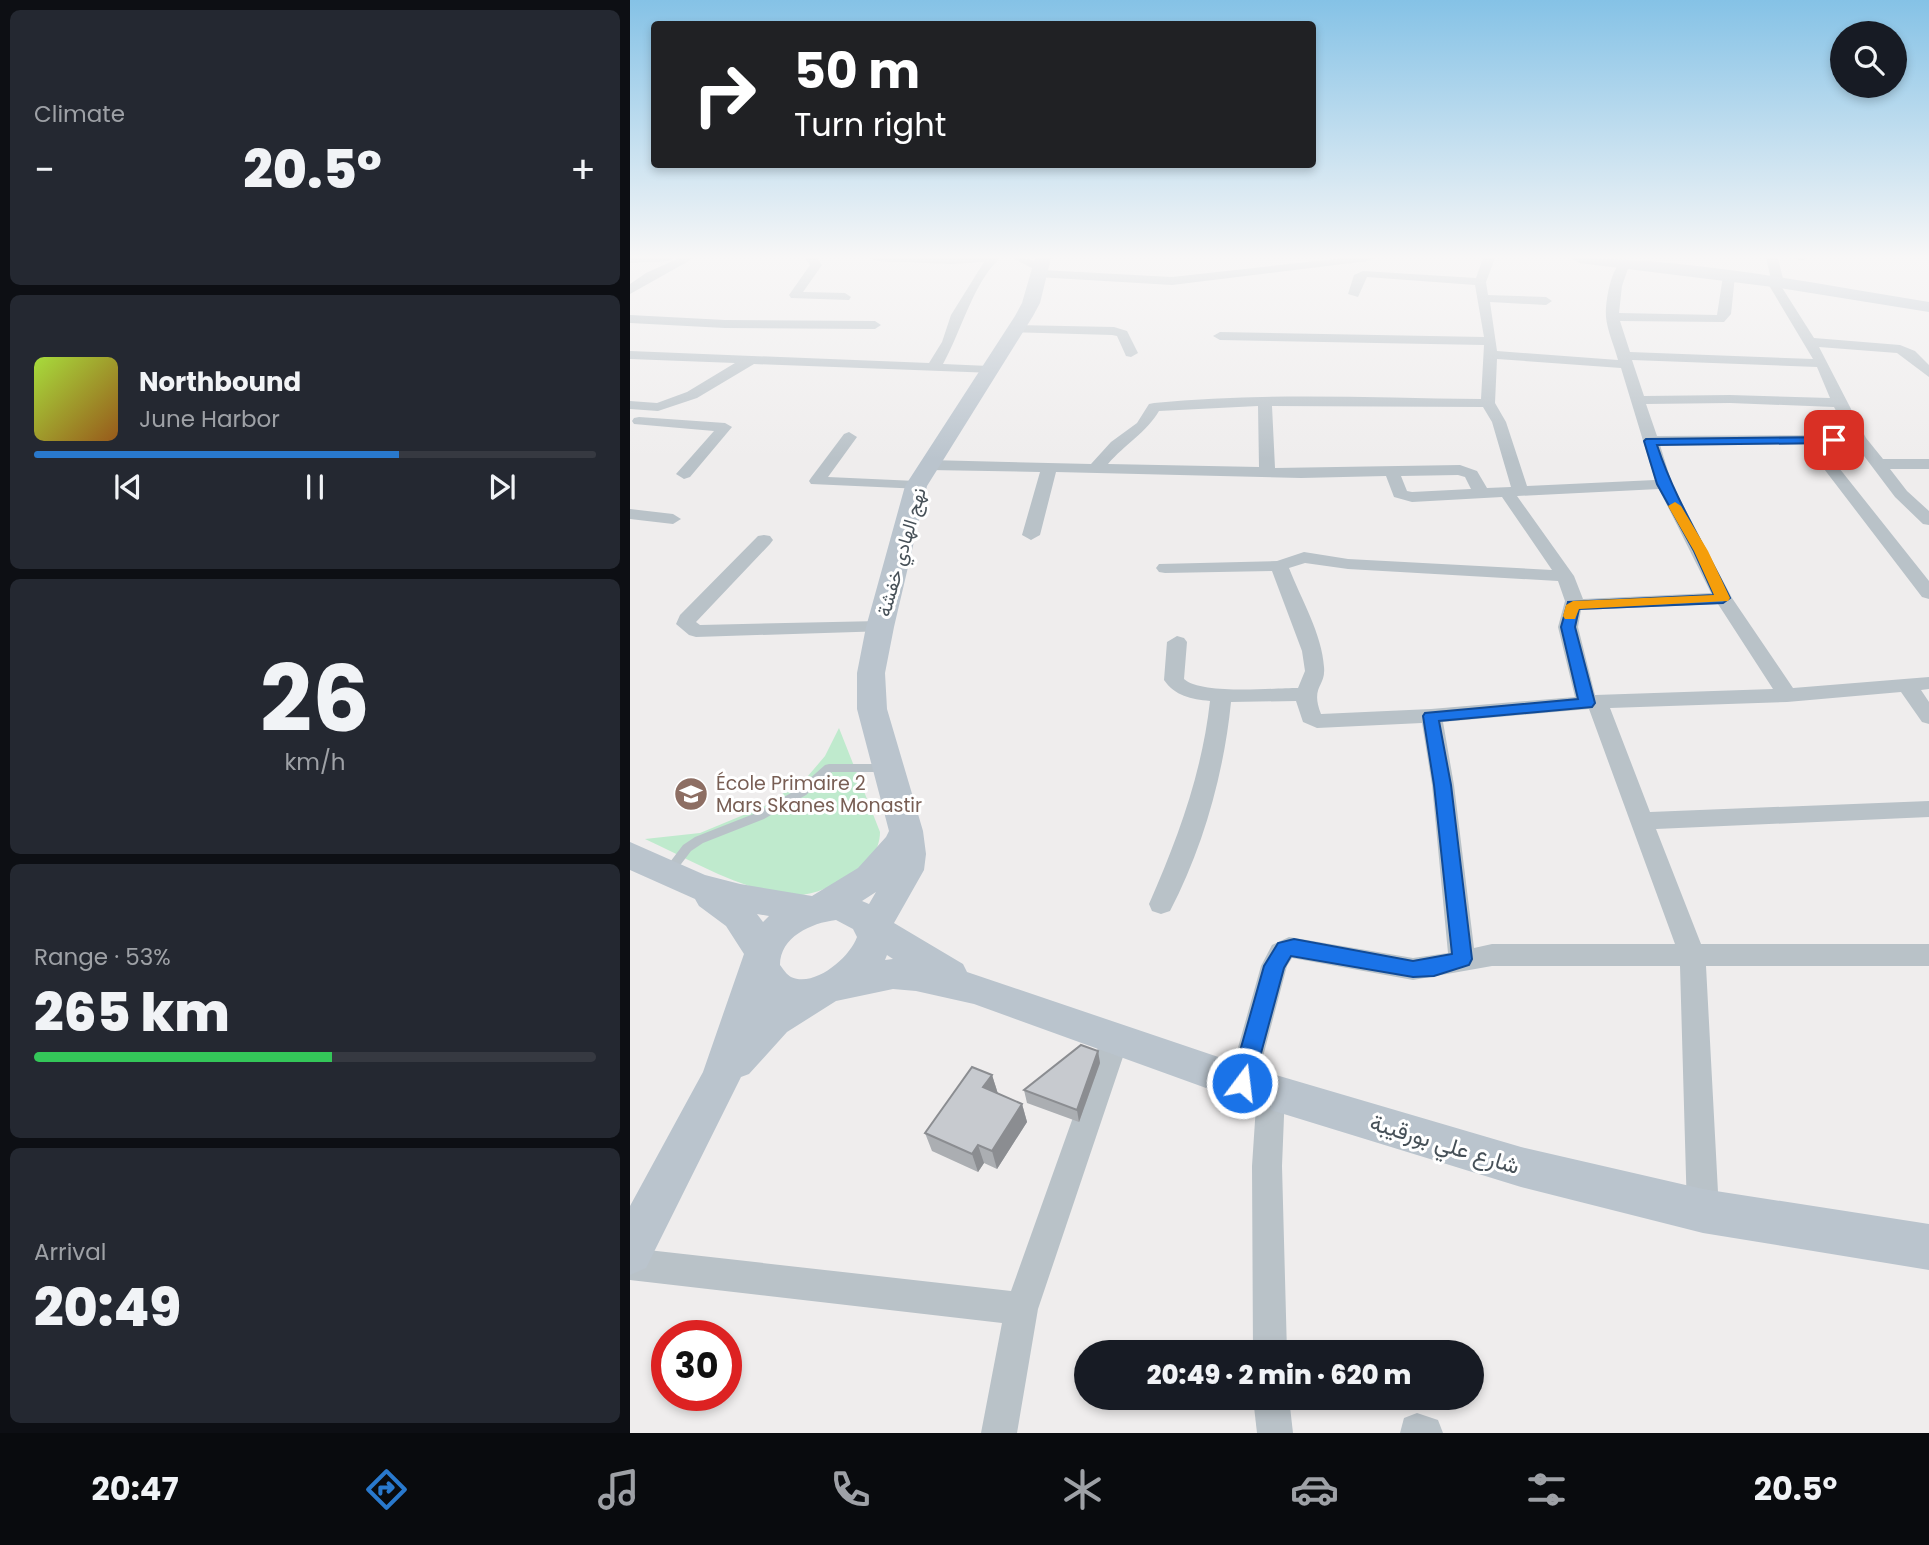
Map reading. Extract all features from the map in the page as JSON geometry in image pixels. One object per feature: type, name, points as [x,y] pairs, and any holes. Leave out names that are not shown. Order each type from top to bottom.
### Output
[{"type":"main road","name":"نهج الهادي خفشة","points":[[873,928],[907,870],[909,853],[906,831],[872,709],[871,673],[880,627],[916,486],[1018,325]]},
{"type":"main road","points":[[630,1252],[721,1078],[762,956],[771,937],[784,923],[817,909],[868,881],[889,859],[906,831]]},
{"type":"main road","points":[[630,855],[682,879],[740,898],[817,909],[839,906],[855,910],[866,918],[873,928],[874,941],[870,955],[860,968],[835,986],[773,1020],[721,1078]]},
{"type":"main road","points":[[682,879],[738,916],[762,956],[761,967],[766,980],[779,989],[794,993],[835,986]]},
{"type":"main road","name":"شارع علي بورقيبة","points":[[873,928],[975,989]]},
{"type":"main road","name":"شارع علي بورقيبة","points":[[835,986],[893,974],[916,976],[975,989],[1256,1087],[1521,1167],[1703,1211],[1929,1247]]},
{"type":"street","points":[[804,325],[875,325]]},
{"type":"street","points":[[770,360],[808,325]]},
{"type":"street","points":[[934,367],[949,342],[954,325]]},
{"type":"street","points":[[1487,325],[1491,348],[1488,403],[1499,422],[1513,491],[1565,576],[1573,595],[1568,627],[1592,703],[1642,821],[1693,957],[1703,1211]]},
{"type":"street","points":[[1614,325],[1664,484],[1723,598],[1787,695]]},
{"type":"street","points":[[1799,325],[1822,363],[1839,403],[1859,439],[1901,494],[1929,520]]},
{"type":"street","points":[[1015,330],[1114,331],[1122,334],[1131,353]]},
{"type":"street","points":[[1220,336],[1491,348],[1624,360],[1822,363]]},
{"type":"street","points":[[1808,342],[1900,349],[1929,373]]},
{"type":"street","points":[[630,355],[989,370]]},
{"type":"street","points":[[634,424],[658,407],[701,392],[751,360]]},
{"type":"street","points":[[1636,400],[1730,399],[1839,403]]},
{"type":"street","points":[[1096,468],[1116,445],[1143,426],[1154,407],[1265,402],[1488,403]]},
{"type":"street","points":[[1265,402],[1267,471]]},
{"type":"street","points":[[630,405],[658,407]]},
{"type":"street","points":[[634,424],[725,427],[684,474]]},
{"type":"street","points":[[849,437],[817,481],[916,486]]},
{"type":"street","points":[[1650,441],[1859,439]]},
{"type":"street","points":[[1810,441],[1929,593]]},
{"type":"street","points":[[929,464],[1344,474],[1392,471],[1467,472],[1483,495]]},
{"type":"street","points":[[1879,464],[1929,464]]},
{"type":"street","points":[[1031,535],[1049,468]]},
{"type":"street","points":[[1392,471],[1400,494],[1406,496],[1483,495],[1513,491],[1664,484]]},
{"type":"street","points":[[630,514],[673,519]]},
{"type":"street","points":[[764,540],[687,619],[690,629],[880,627]]},
{"type":"street","points":[[1165,568],[1279,566],[1304,557],[1348,564],[1565,576]]},
{"type":"street","points":[[1279,566],[1312,651],[1315,671],[1305,694],[1310,717],[1317,721],[1431,716],[1592,703],[1787,695],[1929,683]]},
{"type":"street","points":[[1573,605],[1723,598]]},
{"type":"street","points":[[1177,642],[1174,680],[1187,691],[1221,694],[1305,694]]},
{"type":"street","points":[[1907,685],[1929,717]]},
{"type":"street","points":[[1161,904],[1191,837],[1207,782],[1218,733],[1221,694]]},
{"type":"street","points":[[1431,716],[1443,785],[1462,959]]},
{"type":"street","points":[[1642,821],[1929,809]]},
{"type":"street","points":[[1270,1340],[1267,1166],[1256,1087],[1274,966],[1285,949],[1294,947],[1413,969],[1492,955],[1929,955]]},
{"type":"street","points":[[999,1433],[1021,1308],[1115,1039]]},
{"type":"street","points":[[630,1264],[1021,1308]]},
{"type":"street","points":[[1272,1410],[1275,1433]]},
{"type":"lane","points":[[682,879],[687,848],[699,840],[760,817],[802,792],[829,768],[887,768]]},
{"type":"green space","points":[[839,728],[880,832],[872,857],[852,875],[823,890],[807,894],[772,892],[735,881],[645,839],[700,833],[765,806],[808,776],[825,756]]},
{"type":"building","points":[[1081,1045],[1098,1051],[1077,1110],[1024,1090]]},
{"type":"building","points":[[972,1067],[992,1075],[983,1087],[1022,1104],[992,1151],[978,1145],[972,1154],[925,1133]]},
{"type":"slow traffic","points":[[1570,616],[1573,605],[1723,598],[1701,551],[1675,506]]},
{"type":"place","name":"École Primaire 2 Mars Skanes Monastir","points":[[691,794]]},
{"type":"route","points":[[1242,1083],[1274,966],[1285,949],[1294,947],[1413,969],[1450,964],[1462,959],[1443,785],[1431,716],[1587,703],[1568,627],[1573,605],[1723,598],[1664,484],[1650,441],[1834,440]]}]
